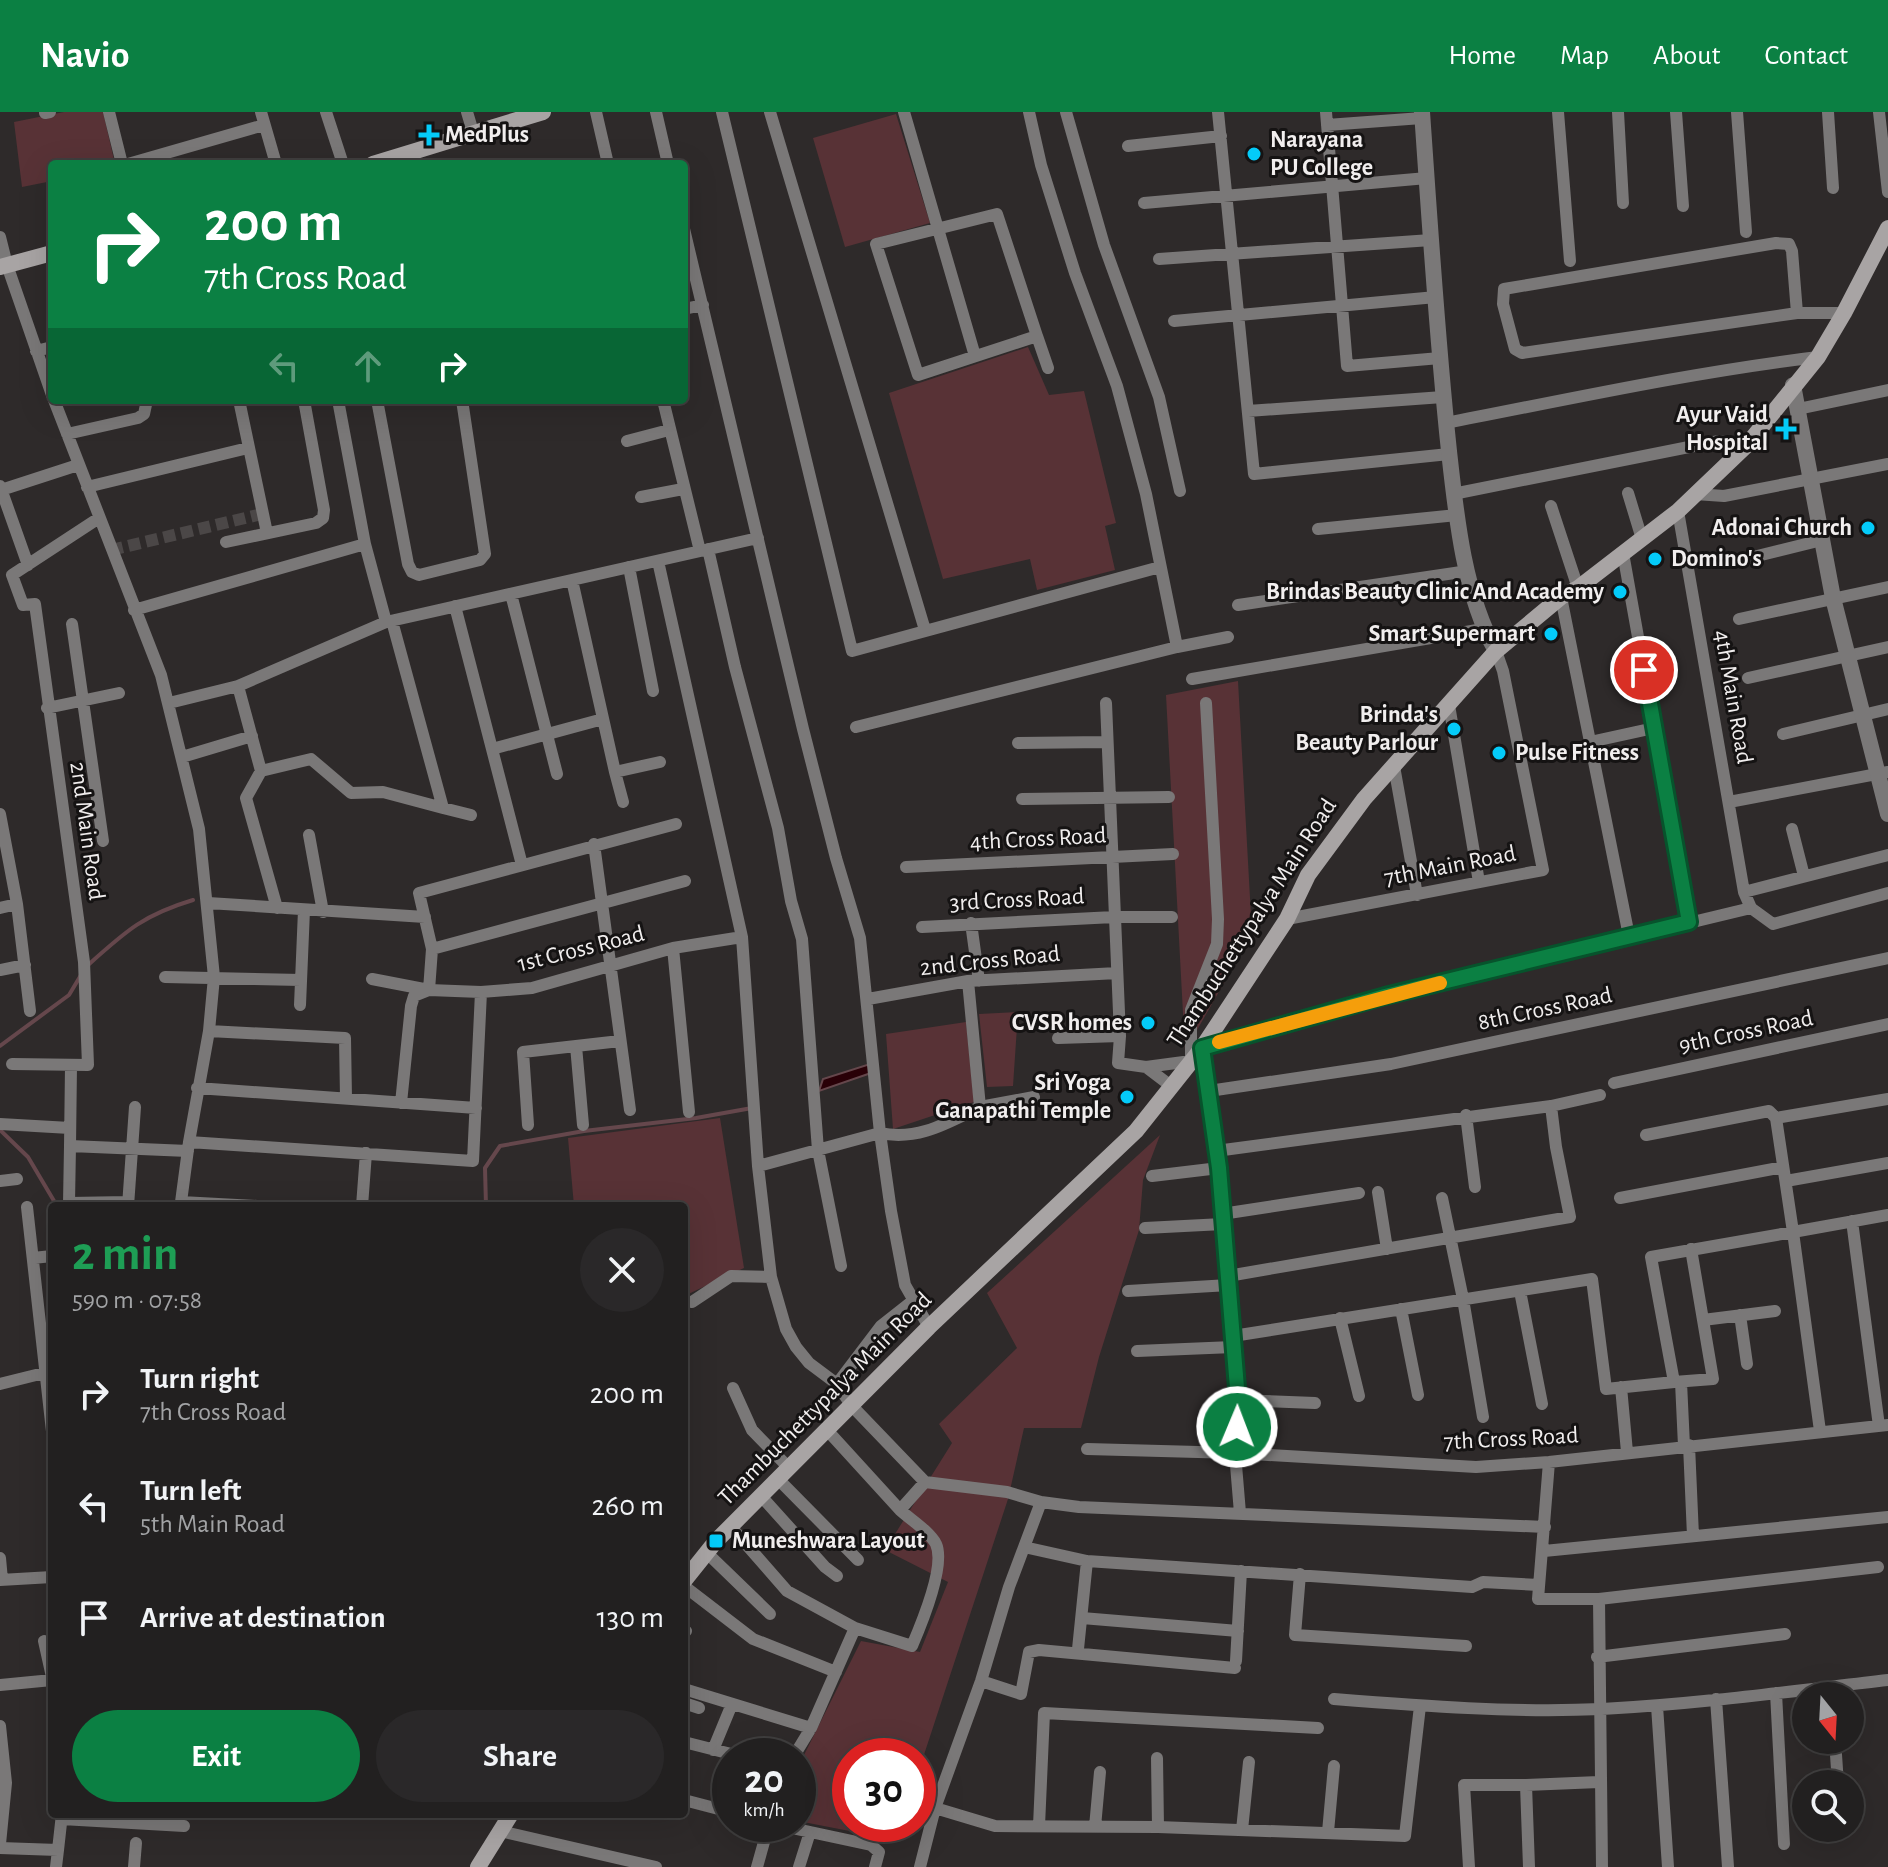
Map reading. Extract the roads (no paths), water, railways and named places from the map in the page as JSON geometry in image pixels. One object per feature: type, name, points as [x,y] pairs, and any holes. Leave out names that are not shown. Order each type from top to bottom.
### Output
[{"type":"main road","points":[[386,160],[532,113]]},
{"type":"main road","name":"Thambuchettypalya Main Road","points":[[690,1565],[707,1553],[929,1327],[1136,1131],[1196,1054],[1287,919],[1308,875],[1364,799],[1496,651],[1561,597],[1578,588],[1678,511],[1746,446],[1818,357],[1883,248],[1877,245],[1888,228]]},
{"type":"main road","points":[[4,266],[48,254]]},
{"type":"main road","points":[[478,1867],[508,1818]]},
{"type":"street","points":[[109,112],[124,160]]},
{"type":"street","points":[[326,112],[342,160]]},
{"type":"street","points":[[467,112],[473,132]]},
{"type":"street","points":[[596,112],[607,160]]},
{"type":"street","points":[[656,112],[667,160]]},
{"type":"street","points":[[722,112],[852,651],[1160,567]]},
{"type":"street","points":[[770,112],[925,630]]},
{"type":"street","points":[[904,112],[975,356]]},
{"type":"street","points":[[1029,112],[1041,165],[1075,273],[1117,386],[1146,494],[1177,647]]},
{"type":"street","points":[[1066,112],[1104,245],[1159,397],[1180,491]]},
{"type":"street","points":[[1218,112],[1254,474],[1449,454]]},
{"type":"street","points":[[1558,112],[1570,261]]},
{"type":"street","points":[[1618,112],[1623,203]]},
{"type":"street","points":[[1676,112],[1683,206]]},
{"type":"street","points":[[1737,112],[1746,232]]},
{"type":"street","points":[[1828,112],[1833,188]]},
{"type":"street","points":[[1879,112],[1888,192]]},
{"type":"street","points":[[1440,358],[1347,366],[1326,118],[1422,115],[1453,494],[1483,629],[1496,651]]},
{"type":"street","points":[[137,160],[262,119],[275,160]]},
{"type":"street","points":[[1128,146],[1221,136]]},
{"type":"street","points":[[1144,203],[1427,178]]},
{"type":"street","points":[[1037,336],[918,375],[876,244],[997,214],[1048,368]]},
{"type":"street","points":[[0,237],[4,266],[48,384]]},
{"type":"street","points":[[1159,259],[1431,240]]},
{"type":"street","points":[[1797,313],[1792,251],[1789,244],[1776,243],[1504,289],[1503,304],[1515,349],[1522,353],[1797,313],[1844,313]]},
{"type":"street","points":[[688,245],[803,729],[860,938],[880,1133],[905,1285],[929,1327]]},
{"type":"street","points":[[1174,321],[1436,297]]},
{"type":"street","points":[[688,308],[703,305]]},
{"type":"street","points":[[36,351],[48,348]]},
{"type":"street","points":[[1446,423],[1628,386],[1755,364],[1818,357]]},
{"type":"street","points":[[1793,385],[1833,598],[1861,715],[1883,773],[1888,814]]},
{"type":"street","points":[[1798,409],[1888,390]]},
{"type":"street","points":[[1248,411],[1443,397]]},
{"type":"street","points":[[55,404],[169,703],[199,829],[214,977],[209,1031],[197,1088],[181,1202]]},
{"type":"street","points":[[67,434],[138,418],[144,414],[146,404]]},
{"type":"street","points":[[240,404],[267,533]]},
{"type":"street","points":[[226,542],[316,523],[323,518],[305,404]]},
{"type":"street","points":[[339,404],[365,544],[443,808]]},
{"type":"street","points":[[378,404],[408,564],[412,572],[419,575],[480,560],[485,554],[463,404]]},
{"type":"street","points":[[664,404],[683,489],[704,550],[778,828],[791,901],[802,939],[818,1150],[841,1266]]},
{"type":"street","points":[[627,441],[669,430]]},
{"type":"street","points":[[1453,494],[1719,441],[1746,446]]},
{"type":"street","points":[[87,487],[248,448]]},
{"type":"street","points":[[1695,494],[1724,496],[1888,464]]},
{"type":"street","points":[[78,465],[1,488],[28,565],[99,518]]},
{"type":"street","points":[[641,497],[683,489]]},
{"type":"street","points":[[1628,493],[1642,539]]},
{"type":"street","points":[[1551,506],[1578,588]]},
{"type":"street","name":"4th Main Road","points":[[1678,511],[1744,892]]},
{"type":"street","points":[[1318,529],[1457,515]]},
{"type":"street","points":[[0,530],[14,526]]},
{"type":"street","points":[[169,703],[238,686],[389,621],[758,538]]},
{"type":"street","points":[[1741,560],[1822,540]]},
{"type":"street","points":[[134,610],[365,544]]},
{"type":"street","points":[[1623,553],[1689,922]]},
{"type":"street","points":[[658,561],[742,937],[758,1166],[771,1277],[786,1329],[809,1363],[837,1384],[851,1405],[925,1482],[1007,1492],[1041,1502],[1079,1507],[1545,1527]]},
{"type":"street","name":"2nd Main Road","points":[[28,565],[12,575],[23,605],[35,604],[84,962],[88,1065],[71,1066]]},
{"type":"street","points":[[629,567],[653,691]]},
{"type":"street","points":[[1238,605],[1468,571]]},
{"type":"street","points":[[572,580],[623,802]]},
{"type":"street","points":[[1739,619],[1888,587]]},
{"type":"street","points":[[511,594],[557,774]]},
{"type":"street","points":[[1561,597],[1629,936]]},
{"type":"street","points":[[455,606],[522,865]]},
{"type":"street","points":[[72,624],[103,841]]},
{"type":"street","points":[[1192,679],[1483,629]]},
{"type":"street","points":[[856,727],[1228,637]]},
{"type":"street","points":[[1748,678],[1888,647]]},
{"type":"street","name":"7th Main Road","points":[[1287,919],[1543,870],[1503,671],[1496,651]]},
{"type":"street","points":[[238,686],[261,771],[246,798],[277,908]]},
{"type":"street","points":[[47,708],[119,693]]},
{"type":"street","points":[[1106,703],[1120,1036],[1118,1063],[1146,1067],[1357,1003],[1751,908]]},
{"type":"street","points":[[1206,703],[1217,944],[1191,1010],[1196,1054],[1209,1091],[1219,1168],[1238,1400],[1235,1453],[1240,1513]]},
{"type":"street","points":[[1449,705],[1479,882]]},
{"type":"street","points":[[1783,734],[1888,709]]},
{"type":"street","points":[[492,749],[603,719]]},
{"type":"street","points":[[1590,742],[1654,728]]},
{"type":"street","points":[[182,757],[252,736]]},
{"type":"street","points":[[1018,743],[1106,742]]},
{"type":"street","points":[[261,771],[311,759],[351,793],[383,792],[471,815]]},
{"type":"street","points":[[615,772],[660,762]]},
{"type":"street","points":[[1394,766],[1417,895]]},
{"type":"street","points":[[1729,802],[1883,773]]},
{"type":"street","points":[[1022,799],[1169,797]]},
{"type":"street","points":[[0,814],[17,904],[30,1011]]},
{"type":"street","points":[[401,1103],[411,1006],[414,996],[429,990],[432,949],[419,893],[676,824]]},
{"type":"street","points":[[1792,829],[1804,876]]},
{"type":"street","points":[[309,835],[323,912]]},
{"type":"street","points":[[594,844],[630,1110]]},
{"type":"street","name":"4th Cross Road","points":[[906,867],[1173,854]]},
{"type":"street","points":[[1888,855],[1744,892],[1751,908],[1773,924],[1888,893]]},
{"type":"street","points":[[432,949],[685,881]]},
{"type":"street","points":[[208,903],[425,917]]},
{"type":"street","points":[[0,908],[17,904]]},
{"type":"street","points":[[300,1005],[304,910]]},
{"type":"street","name":"3rd Cross Road","points":[[922,927],[1172,917]]},
{"type":"street","points":[[971,923],[980,1107]]},
{"type":"street","name":"1st Cross Road","points":[[372,979],[429,990],[481,992],[532,988],[673,948],[742,937]]},
{"type":"street","points":[[673,948],[689,1112]]},
{"type":"street","name":"8th Cross Road","points":[[1209,1091],[1391,1064],[1888,958]]},
{"type":"street","points":[[0,970],[25,965]]},
{"type":"street","name":"2nd Cross Road","points":[[868,999],[973,981],[1117,973]]},
{"type":"street","points":[[165,977],[301,980]]},
{"type":"street","points":[[70,1146],[132,1149],[188,1146],[473,1161],[481,992]]},
{"type":"street","name":"9th Cross Road","points":[[1614,1083],[1888,1024]]},
{"type":"street","points":[[209,1031],[345,1038],[346,1098]]},
{"type":"street","points":[[1058,1038],[1120,1036]]},
{"type":"street","points":[[528,1125],[523,1052],[620,1041]]},
{"type":"street","points":[[576,1046],[583,1125]]},
{"type":"street","points":[[12,1064],[71,1066],[69,1202]]},
{"type":"street","points":[[1146,1067],[1171,1086]]},
{"type":"street","points":[[197,1088],[476,1108]]},
{"type":"street","points":[[1216,1151],[1551,1106],[1600,1095]]},
{"type":"street","points":[[758,1166],[880,1133],[897,1137],[928,1132],[980,1107],[1034,1097]]},
{"type":"street","points":[[1776,1118],[1888,1099]]},
{"type":"street","points":[[1128,1291],[1228,1280],[1570,1217],[1551,1106]]},
{"type":"street","points":[[128,1202],[135,1107]]},
{"type":"street","points":[[1646,1135],[1769,1111],[1776,1118],[1820,1431]]},
{"type":"street","points":[[1466,1115],[1475,1187]]},
{"type":"street","points":[[2,1124],[70,1128]]},
{"type":"street","points":[[362,1202],[366,1153]]},
{"type":"street","points":[[1786,1181],[1888,1163]]},
{"type":"street","points":[[1620,1198],[1783,1167]]},
{"type":"street","points":[[1152,1176],[1219,1168]]},
{"type":"street","points":[[0,1181],[17,1179]]},
{"type":"street","points":[[1378,1192],[1387,1249]]},
{"type":"street","points":[[1145,1228],[1222,1219],[1359,1193]]},
{"type":"street","points":[[1442,1198],[1483,1417]]},
{"type":"street","points":[[27,1207],[37,1307],[48,1361]]},
{"type":"street","points":[[1693,1536],[1687,1446],[1678,1382],[1651,1257],[1888,1215]]},
{"type":"street","points":[[1852,1221],[1884,1426]]},
{"type":"street","points":[[1137,1351],[1233,1342],[1340,1318],[1592,1279],[1606,1389],[1713,1379],[1691,1249]]},
{"type":"street","points":[[33,1258],[48,1256]]},
{"type":"street","points":[[692,1302],[731,1276],[771,1277]]},
{"type":"street","points":[[1520,1291],[1542,1404]]},
{"type":"street","points":[[837,1384],[868,1341],[914,1300]]},
{"type":"street","points":[[37,1307],[48,1306]]},
{"type":"street","points":[[1401,1309],[1418,1395]]},
{"type":"street","points":[[1703,1320],[1775,1311]]},
{"type":"street","points":[[1740,1315],[1747,1364]]},
{"type":"street","points":[[1340,1318],[1359,1396]]},
{"type":"street","points":[[0,1384],[48,1372]]},
{"type":"street","points":[[1621,1387],[1627,1452]]},
{"type":"street","points":[[733,1388],[752,1430],[858,1560]]},
{"type":"street","points":[[1238,1400],[1315,1403]]},
{"type":"street","name":"7th Cross Road","points":[[1087,1449],[1235,1453],[1476,1467],[1884,1426]]},
{"type":"street","points":[[731,1527],[787,1591],[855,1628],[912,1646],[932,1599],[938,1550],[934,1541],[900,1510],[827,1430]]},
{"type":"street","points":[[1549,1462],[1538,1599],[1599,1599],[1878,1567]]},
{"type":"street","points":[[900,1510],[925,1482]]},
{"type":"street","points":[[761,1496],[837,1576]]},
{"type":"street","points":[[936,1805],[981,1681],[1009,1587],[1041,1502]]},
{"type":"street","points":[[1544,1551],[1888,1517]]},
{"type":"street","points":[[1024,1547],[1087,1561],[1472,1587],[1483,1582],[1539,1585]]},
{"type":"street","points":[[707,1553],[770,1614]]},
{"type":"street","points":[[0,1558],[1,1580],[48,1577]]},
{"type":"street","points":[[1078,1649],[1087,1561]]},
{"type":"street","points":[[981,1681],[1021,1694],[1029,1652],[1039,1650],[1236,1665],[1241,1571]]},
{"type":"street","points":[[1300,1574],[1295,1635],[1466,1646]]},
{"type":"street","points":[[688,1586],[753,1639],[836,1672]]},
{"type":"street","points":[[1599,1599],[1597,1657],[1602,1867]]},
{"type":"street","points":[[1082,1618],[1238,1631]]},
{"type":"street","points":[[805,1738],[855,1628]]},
{"type":"street","points":[[1597,1657],[1785,1634]]},
{"type":"street","points":[[44,1641],[48,1660]]},
{"type":"street","points":[[0,1685],[48,1679]]},
{"type":"street","points":[[1864,1685],[1888,1680]]},
{"type":"street","points":[[688,1690],[811,1728]]},
{"type":"street","points":[[1334,1699],[1420,1706],[1599,1709],[1792,1692]]},
{"type":"street","points":[[1776,1693],[1784,1844]]},
{"type":"street","points":[[1716,1699],[1728,1867]]},
{"type":"street","points":[[688,1704],[699,1708]]},
{"type":"street","points":[[718,1738],[732,1704]]},
{"type":"street","points":[[936,1808],[995,1826],[1158,1827],[1405,1836],[1420,1706]]},
{"type":"street","points":[[1657,1706],[1668,1867]]},
{"type":"street","points":[[1039,1826],[1044,1713],[1318,1728]]},
{"type":"street","points":[[0,1726],[6,1783],[0,1846],[58,1850]]},
{"type":"street","points":[[688,1743],[712,1750]]},
{"type":"street","points":[[1157,1758],[1158,1827]]},
{"type":"street","points":[[1242,1830],[1249,1762]]},
{"type":"street","points":[[1328,1832],[1334,1766]]},
{"type":"street","points":[[1095,1827],[1100,1772]]},
{"type":"street","points":[[1469,1867],[1464,1785],[1599,1782]]},
{"type":"street","points":[[1526,1785],[1529,1867]]},
{"type":"street","points":[[688,1801],[712,1807]]},
{"type":"street","points":[[56,1867],[62,1818]]},
{"type":"street","points":[[86,1818],[184,1826]]},
{"type":"street","points":[[500,1831],[656,1867]]},
{"type":"street","points":[[816,1833],[876,1848],[879,1852],[875,1867]]},
{"type":"street","points":[[757,1867],[765,1842]]},
{"type":"street","points":[[799,1867],[807,1842]]},
{"type":"street","points":[[920,1867],[926,1842]]},
{"type":"street","points":[[134,1867],[136,1843]]},
{"type":"waterway","points":[[88,965],[136,925],[193,900]]},
{"type":"waterway","points":[[0,1046],[69,995],[81,975]]},
{"type":"waterway","points":[[486,1202],[485,1168],[500,1146],[752,1108]]},
{"type":"waterway","points":[[0,1130],[28,1157],[55,1202]]},
{"type":"tunnel","points":[[111,550],[262,514]]},
{"type":"place","name":"MedPlus","points":[[429,135]]},
{"type":"place","name":"Narayana PU College","points":[[1254,154]]},
{"type":"place","name":"Ayur Vaid Hospital","points":[[1786,429]]},
{"type":"place","name":"Adonai Church","points":[[1868,528]]},
{"type":"place","name":"Domino's","points":[[1655,559]]},
{"type":"place","name":"Brindas Beauty Clinic And Academy","points":[[1620,592]]},
{"type":"place","name":"Smart Supermart","points":[[1551,634]]},
{"type":"place","name":"Brinda's Beauty Parlour","points":[[1454,729]]},
{"type":"place","name":"Pulse Fitness","points":[[1499,753]]},
{"type":"place","name":"CVSR homes","points":[[1148,1023]]},
{"type":"place","name":"Sri Yoga Ganapathi Temple","points":[[1127,1097]]},
{"type":"place","name":"Muneshwara Layout","points":[[716,1541]]}]
